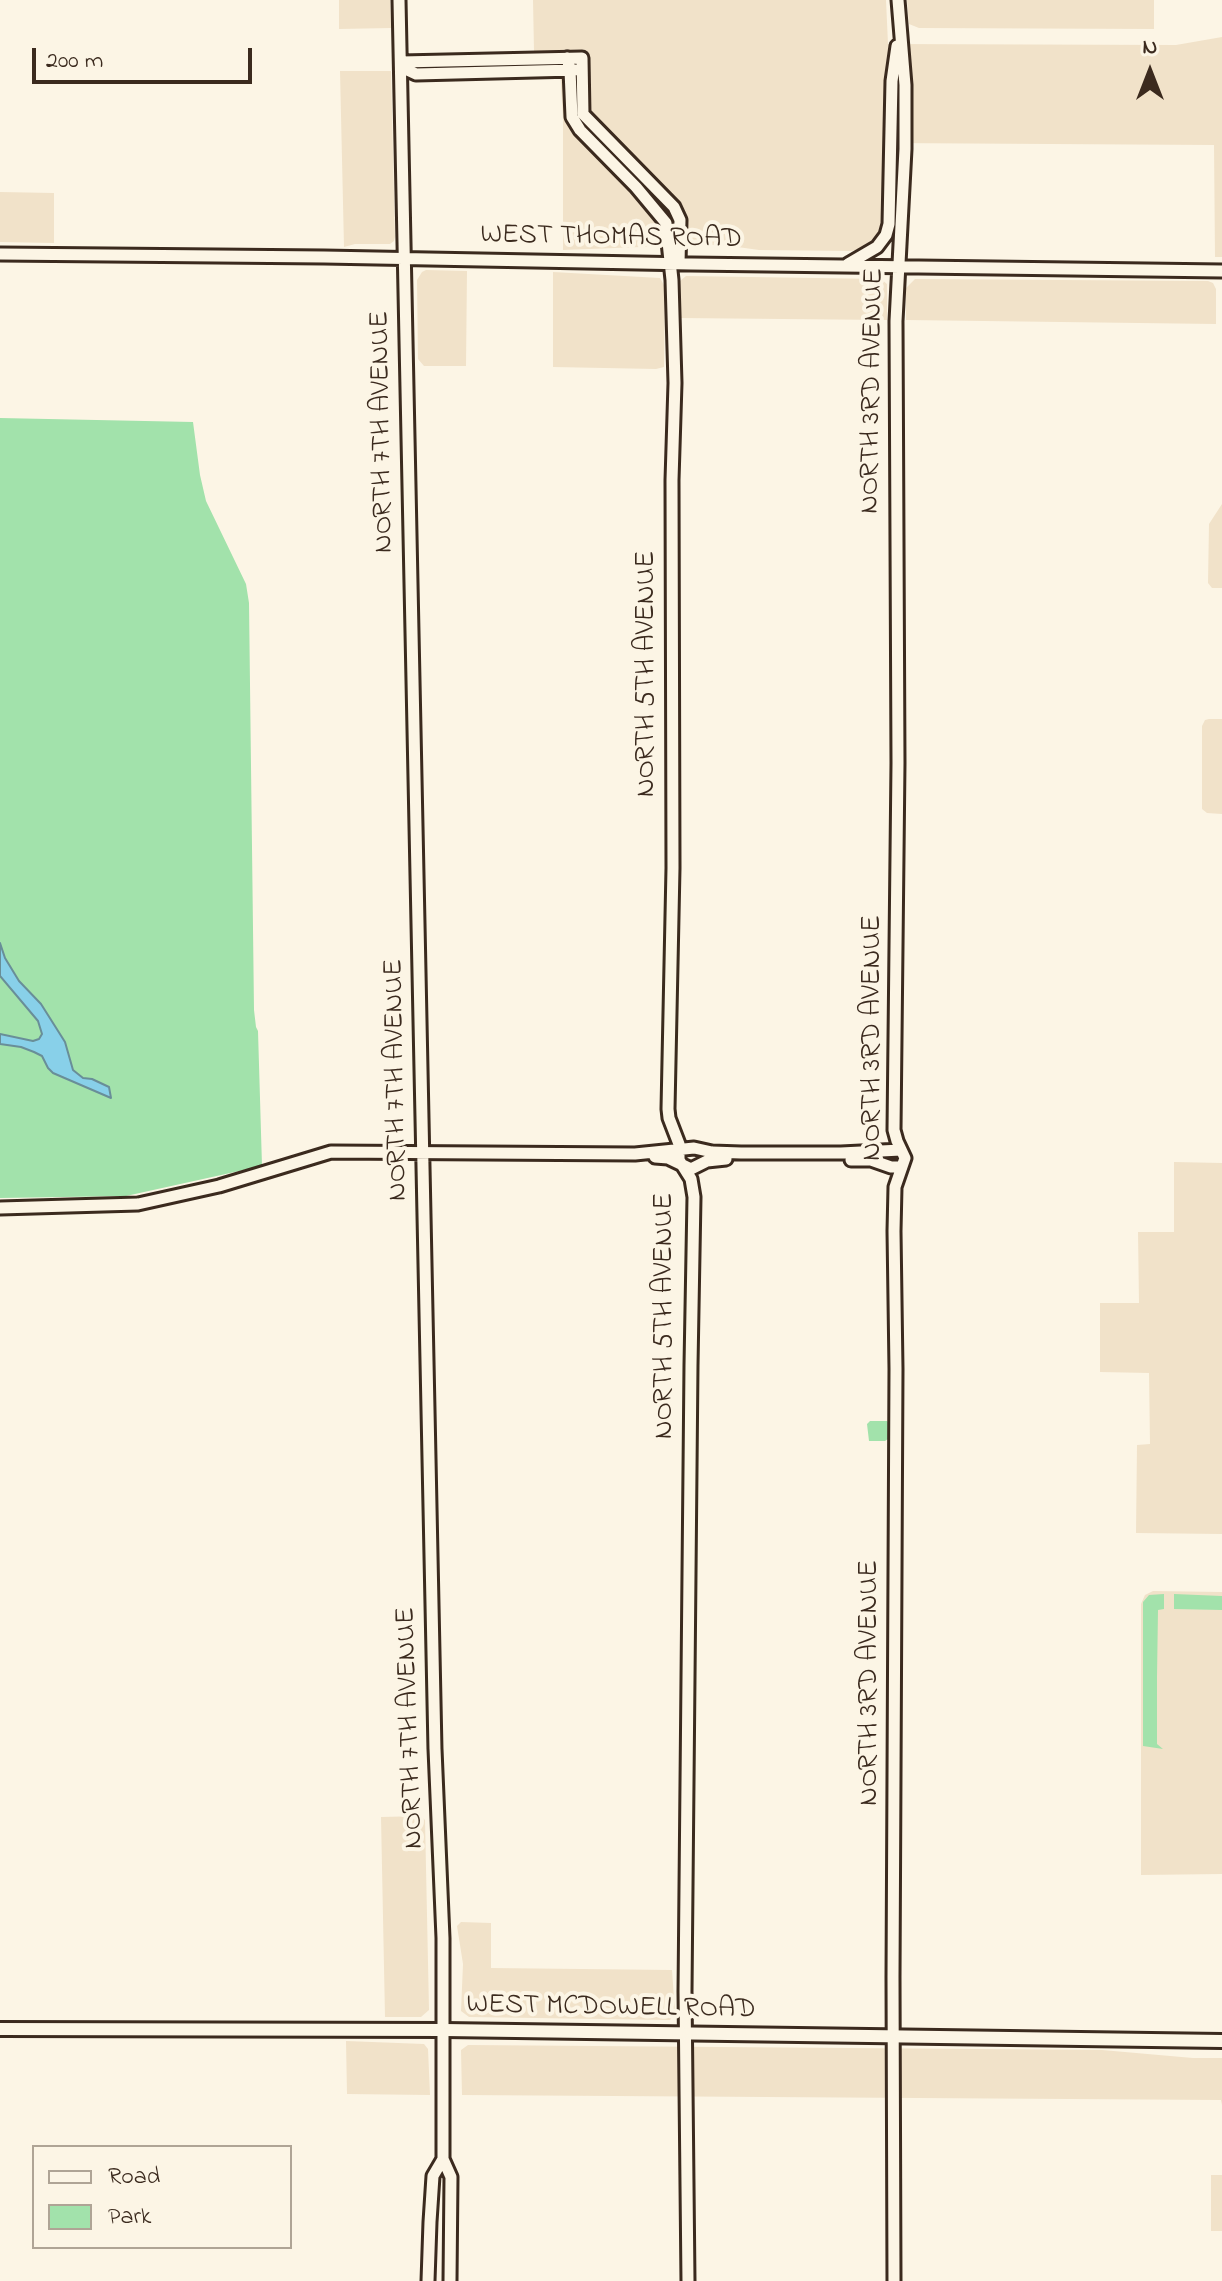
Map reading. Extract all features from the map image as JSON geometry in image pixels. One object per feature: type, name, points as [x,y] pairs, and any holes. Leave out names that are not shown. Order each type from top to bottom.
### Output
[{"type":"main road","name":"WEST MCDOWELL ROAD","points":[[0,2029],[445,2030],[1222,2041]]},
{"type":"street","name":"NORTH 7TH AVENUE","points":[[399,0],[435,1761],[443,1930],[443,2159],[451,2177],[450,2281]]},
{"type":"street","name":"NORTH 3RD AVENUE","points":[[894,2281],[894,1231],[895,1187],[905,1158],[894,1130],[898,793],[895,337],[896,267],[905,149],[905,85],[898,0]]},
{"type":"street","name":"NORTH 3RD AVENUE","points":[[844,266],[882,242],[889,224],[892,81],[900,34]]},
{"type":"street","name":"NORTH 5TH AVENUE","points":[[401,64],[575,64],[572,117],[580,130],[600,142],[666,223],[675,264],[672,934],[668,1109],[679,1160],[691,1179],[694,1197],[688,1590],[688,2281]]},
{"type":"street","points":[[890,210],[895,221],[896,267]]},
{"type":"street","name":"WEST THOMAS ROAD","points":[[0,254],[1222,271]]},
{"type":"street","points":[[658,1151],[668,1143],[673,1127]]},
{"type":"street","points":[[635,1154],[694,1148],[741,1153],[901,1150]]},
{"type":"street","points":[[0,1208],[128,1205],[219,1186],[331,1152],[635,1154],[668,1158],[694,1168],[714,1159],[859,1160],[901,1167]]},
{"type":"street","name":"NORTH 7TH AVENUE","points":[[428,2281],[433,2176],[443,2159]]},
{"type":"shaded area","points":[[339,0],[390,0],[391,28],[339,29]]},
{"type":"shaded area","points":[[533,0],[886,0],[888,44],[1176,45],[1222,37],[1222,257],[1215,257],[1214,145],[887,143],[886,214],[881,237],[869,247],[851,251],[759,250],[723,245],[563,250],[563,119],[559,53],[534,51]]},
{"type":"shaded area","points":[[907,0],[1154,0],[1154,29],[919,28],[909,24]]},
{"type":"shaded area","points":[[340,71],[391,71],[395,237],[390,244],[344,247]]},
{"type":"shaded area","points":[[0,192],[54,193],[54,243],[0,242]]},
{"type":"shaded area","points":[[426,270],[467,271],[466,366],[424,366],[418,359],[417,280]]},
{"type":"shaded area","points":[[553,272],[660,278],[665,287],[664,367],[553,367]]},
{"type":"shaded area","points":[[686,276],[881,279],[887,284],[887,320],[679,318],[680,281]]},
{"type":"shaded area","points":[[915,279],[1208,281],[1216,289],[1216,324],[906,320],[906,288]]},
{"type":"shaded area","points":[[1222,504],[1222,588],[1212,588],[1208,583],[1209,524]]},
{"type":"shaded area","points":[[1209,719],[1222,719],[1222,814],[1207,813],[1202,809],[1202,726]]},
{"type":"shaded area","points":[[1174,1162],[1222,1163],[1222,1534],[1136,1533],[1137,1445],[1150,1444],[1149,1373],[1100,1372],[1100,1303],[1139,1303],[1138,1232],[1174,1232]]},
{"type":"shaded area","points":[[1153,1591],[1222,1592],[1222,1874],[1141,1875],[1141,1604],[1145,1595]]},
{"type":"shaded area","points":[[421,1816],[425,1820],[429,2010],[421,2017],[385,2017],[381,1817]]},
{"type":"shaded area","points":[[461,1922],[491,1923],[491,1968],[672,1970],[675,2013],[670,2020],[469,2017],[461,2011],[463,1964],[457,1926]]},
{"type":"shaded area","points":[[346,2041],[424,2044],[428,2049],[430,2095],[347,2094]]},
{"type":"shaded area","points":[[468,2045],[1102,2050],[1222,2058],[1222,2105],[1221,2100],[462,2095],[461,2050]]},
{"type":"shaded area","points":[[1211,2175],[1222,2175],[1222,2231],[1211,2231]]},
{"type":"green space","points":[[0,418],[193,422],[206,501],[246,584],[249,603],[254,1010],[258,1031],[262,1166],[126,1196],[0,1198]]},
{"type":"green space","points":[[870,1421],[887,1421],[891,1437],[885,1441],[869,1441],[867,1424]]},
{"type":"green space","points":[[1164,1594],[1164,1609],[1158,1610],[1157,1677],[1157,1744],[1163,1749],[1143,1746],[1143,1602],[1149,1595]]},
{"type":"green space","points":[[1174,1594],[1222,1596],[1222,1610],[1174,1609]]},
{"type":"water","points":[[0,943],[19,981],[41,1004],[65,1042],[73,1070],[83,1078],[109,1087],[111,1098],[53,1073],[42,1056],[34,1052],[0,1044],[0,1034],[33,1041],[42,1034],[38,1021],[0,976]]}]
